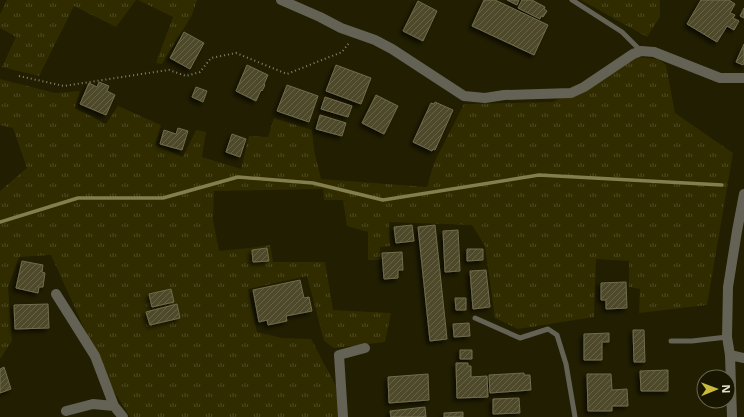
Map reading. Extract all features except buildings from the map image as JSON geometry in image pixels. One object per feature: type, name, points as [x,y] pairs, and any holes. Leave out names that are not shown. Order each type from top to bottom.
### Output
[{"type":"street","points":[[281,0],[341,28],[375,40],[392,49],[464,96],[485,98],[504,95],[571,93],[584,87],[633,54],[641,51],[654,52],[720,78],[744,78]]},
{"type":"street","points":[[732,417],[730,355],[727,337],[728,287],[736,232],[744,194]]},
{"type":"street","points":[[56,294],[94,356],[114,406],[123,417]]},
{"type":"street","points":[[343,417],[339,355],[365,348]]},
{"type":"street","points":[[730,355],[744,358]]},
{"type":"street","points":[[66,410],[93,404],[114,406]]},
{"type":"lane","points":[[572,0],[622,32],[641,51]]},
{"type":"lane","points":[[475,318],[520,338],[548,329],[557,335],[566,364],[575,417]]},
{"type":"lane","points":[[672,341],[692,341],[727,337]]},
{"type":"path","points":[[19,76],[64,86],[169,70],[186,76],[200,72],[211,58],[236,53],[287,74],[342,52],[358,33]]},
{"type":"green space","points":[[7,0],[136,0],[116,27],[74,6],[39,76],[2,67],[16,37],[0,28],[0,14]]},
{"type":"green space","points":[[138,0],[197,0],[192,15],[162,64],[156,63],[173,17]]},
{"type":"green space","points":[[581,0],[660,0],[660,17],[647,37]]},
{"type":"green space","points":[[637,57],[658,59],[666,65],[675,113],[733,153],[707,305],[639,313],[640,289],[629,287],[629,261],[596,259],[594,317],[518,329],[495,318],[485,246],[472,225],[389,222],[390,246],[380,247],[381,260],[368,260],[368,232],[347,226],[343,200],[324,200],[323,189],[214,191],[213,220],[219,251],[270,245],[273,262],[325,262],[333,310],[391,313],[385,342],[334,348],[324,341],[307,276],[248,289],[257,332],[282,338],[311,339],[336,386],[339,417],[130,417],[108,381],[51,255],[19,257],[8,287],[12,341],[0,359],[0,191],[27,168],[13,128],[0,125],[0,79],[55,93],[80,91],[75,108],[106,124],[118,106],[161,125],[155,145],[183,157],[196,130],[206,132],[202,157],[241,169],[249,136],[268,137],[274,118],[312,130],[314,150],[321,179],[427,187],[434,163],[464,104],[553,102]]},
{"type":"waterway","points":[[0,222],[78,198],[163,198],[238,177],[313,183],[383,200],[539,175],[722,185]]}]
